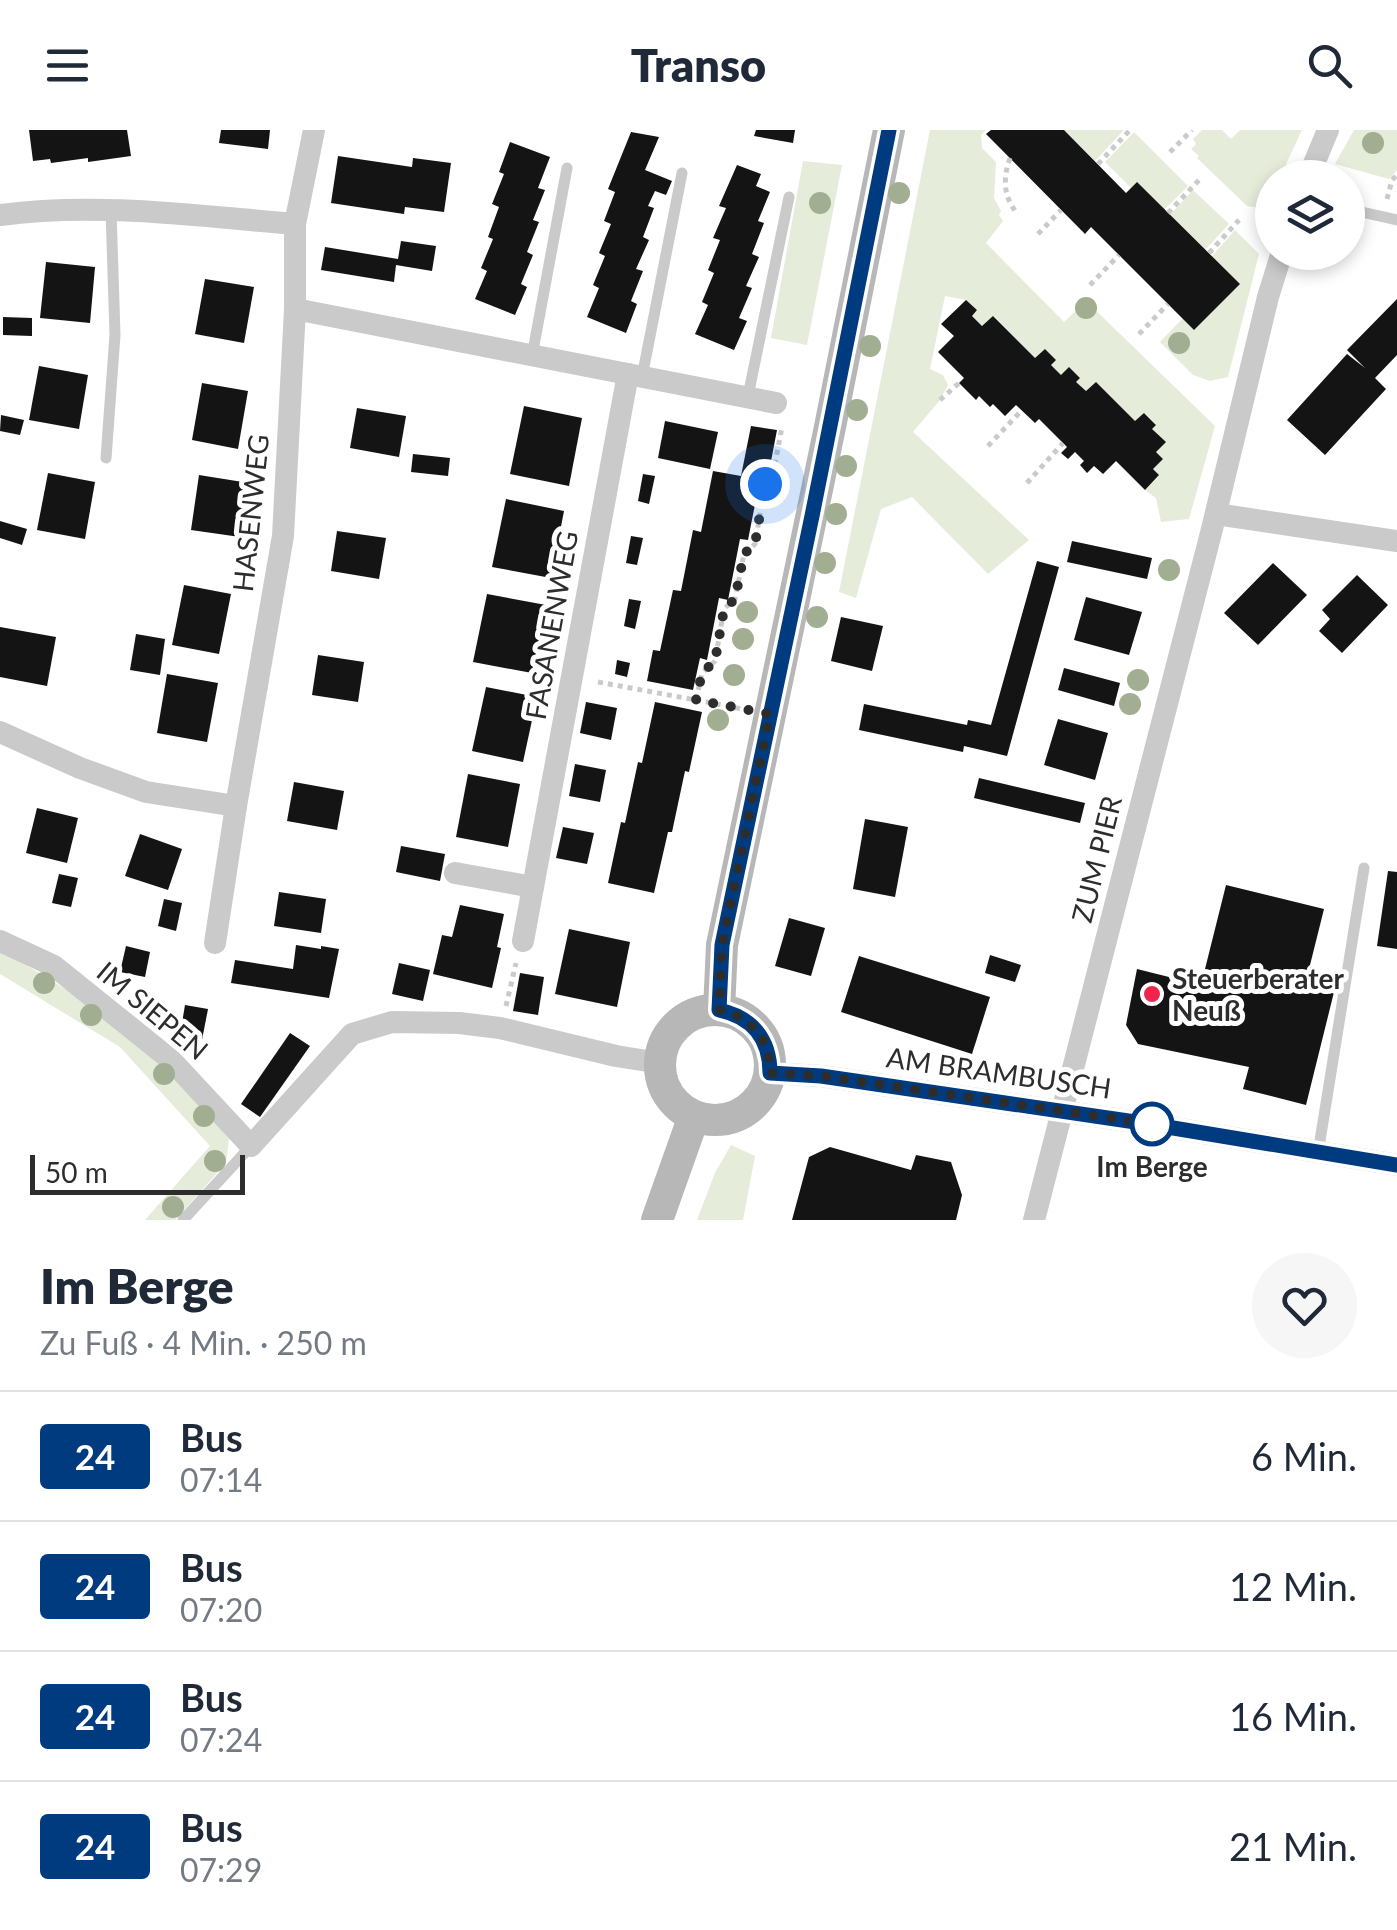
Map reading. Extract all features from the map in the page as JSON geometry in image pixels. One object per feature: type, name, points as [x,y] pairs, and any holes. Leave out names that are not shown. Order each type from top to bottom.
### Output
[{"type":"main road","points":[[719,1010],[722,945],[889,130]]},
{"type":"main road","points":[[719,1010],[734,1013],[758,1030],[770,1058],[770,1073],[765,1089],[742,1113],[710,1120],[682,1110],[672,1100],[661,1076],[660,1063],[672,1030],[702,1012],[719,1010]]},
{"type":"main road","points":[[657,1220],[694,1116]]},
{"type":"street","name":"HASENWEG","points":[[216,943],[283,536],[295,308],[295,224],[314,130]]},
{"type":"street","points":[[1316,160],[1328,130]]},
{"type":"street","points":[[0,215],[41,210],[110,210],[295,224]]},
{"type":"street","name":"ZUM PIER","points":[[1034,1220],[1277,270]]},
{"type":"street","points":[[295,308],[748,396],[780,411]]},
{"type":"street","name":"FASANENWEG","points":[[523,941],[635,375]]},
{"type":"street","points":[[1216,514],[1397,541]]},
{"type":"street","points":[[0,732],[146,792],[236,806]]},
{"type":"street","points":[[455,873],[533,887]]},
{"type":"street","name":"IM SIEPEN","points":[[0,940],[54,966],[172,1060],[251,1146]]},
{"type":"street","points":[[251,1146],[352,1034],[392,1022],[459,1022],[500,1028],[660,1063]]},
{"type":"street","name":"AM BRAMBUSCH","points":[[770,1073],[821,1076],[1149,1124],[1397,1165]]},
{"type":"lane","points":[[532,356],[567,168]]},
{"type":"lane","points":[[635,375],[682,174]]},
{"type":"lane","points":[[748,396],[789,198]]},
{"type":"lane","points":[[106,458],[115,335],[110,210]]},
{"type":"lane","points":[[1365,213],[1397,220]]},
{"type":"lane","points":[[1318,1152],[1364,868]]},
{"type":"lane","points":[[184,1220],[251,1146]]},
{"type":"path","points":[[1098,164],[1130,130]]},
{"type":"path","points":[[1170,152],[1192,130]]},
{"type":"path","points":[[1010,158],[1004,175],[1008,200],[1016,212]]},
{"type":"path","points":[[1168,212],[1199,180]]},
{"type":"path","points":[[1038,234],[1061,210]]},
{"type":"path","points":[[1209,254],[1239,220]]},
{"type":"path","points":[[1090,285],[1119,255]]},
{"type":"path","points":[[1140,334],[1168,304]]},
{"type":"path","points":[[940,400],[959,384]]},
{"type":"path","points":[[988,446],[1022,410]]},
{"type":"path","points":[[696,700],[702,673],[715,661],[724,609],[735,599],[744,554],[755,544],[765,484],[770,484],[780,411]]},
{"type":"path","points":[[1027,483],[1063,443]]},
{"type":"path","points":[[572,678],[770,714]]},
{"type":"path","points":[[500,1028],[523,941]]},
{"type":"green space","points":[[930,130],[986,130],[981,135],[982,148],[996,162],[994,198],[1003,221],[986,243],[1064,322],[1086,301],[1215,426],[1189,519],[1161,522],[1156,498],[1145,490],[1159,476],[1153,469],[1163,459],[1156,452],[1165,442],[1152,429],[1156,424],[1145,413],[1135,421],[1096,382],[1086,391],[1076,382],[1080,378],[1070,368],[1061,375],[1051,365],[1045,349],[1035,358],[994,316],[982,326],[972,316],[977,310],[966,300],[945,296],[930,369],[943,375],[948,385],[913,432],[1029,540],[988,574],[912,497],[881,509],[856,598],[839,592]]},
{"type":"green space","points":[[1064,130],[1124,130],[1095,161]]},
{"type":"green space","points":[[1202,130],[1222,130],[1231,139],[1240,130],[1302,130],[1288,160],[1255,160],[1255,207],[1247,206],[1197,158],[1191,149],[1196,144],[1193,139]]},
{"type":"green space","points":[[1354,130],[1397,130],[1397,170],[1389,179],[1365,172],[1365,160],[1337,160]]},
{"type":"green space","points":[[1134,132],[1188,186],[1164,210],[1131,188],[1105,162]]},
{"type":"green space","points":[[803,161],[842,165],[807,345],[771,338]]},
{"type":"green space","points":[[1193,190],[1229,224],[1205,250],[1170,215]]},
{"type":"green space","points":[[1235,230],[1255,250],[1255,270],[1228,377],[1210,381],[1193,375],[1160,342],[1183,318],[1212,256]]},
{"type":"green space","points":[[0,951],[76,996],[147,1049],[195,1095],[229,1139],[226,1163],[175,1220],[145,1220],[210,1146],[120,1047],[0,974]]},
{"type":"green space","points":[[731,1145],[755,1156],[743,1220],[697,1220],[715,1173]]},
{"type":"building","points":[[29,130],[127,130],[131,156],[88,162],[88,158],[33,161]]},
{"type":"building","points":[[221,130],[270,130],[268,149],[219,143]]},
{"type":"building","points":[[756,130],[795,130],[793,143],[754,136]]},
{"type":"building","points":[[991,130],[1064,130],[1126,193],[1137,182],[1240,284],[1194,330],[1091,227],[1085,234],[986,134]]},
{"type":"building","points":[[631,132],[659,137],[645,170],[672,181],[666,195],[655,191],[648,206],[654,208],[643,237],[649,240],[636,269],[643,271],[631,301],[637,304],[626,333],[587,317],[599,288],[593,285],[605,256],[599,253],[611,224],[604,221],[615,192],[608,189]]},
{"type":"building","points":[[510,142],[550,157],[538,188],[545,190],[533,220],[539,222],[527,252],[533,255],[521,284],[527,287],[515,315],[475,299],[487,271],[481,268],[493,239],[488,237],[499,207],[492,204],[504,174],[499,172]]},
{"type":"building","points":[[338,156],[412,167],[413,158],[451,163],[444,212],[405,207],[404,214],[331,203]]},
{"type":"building","points":[[737,165],[761,174],[756,186],[770,192],[758,221],[764,223],[752,254],[759,257],[746,286],[752,288],[739,318],[747,321],[734,350],[695,334],[708,305],[702,302],[714,273],[708,270],[720,240],[713,238],[726,208],[719,206]]},
{"type":"building","points":[[401,241],[436,246],[432,271],[396,265],[394,282],[321,270],[325,247],[398,259]]},
{"type":"building","points":[[46,262],[95,267],[90,323],[40,318]]},
{"type":"building","points":[[205,279],[254,287],[244,343],[195,334]]},
{"type":"building","points":[[1397,299],[1397,355],[1375,378],[1386,389],[1325,455],[1287,420],[1347,354],[1365,368],[1347,350]]},
{"type":"building","points":[[966,300],[977,310],[972,316],[982,326],[993,316],[1035,358],[1045,349],[1056,360],[1051,365],[1061,375],[1069,367],[1086,391],[1096,382],[1135,421],[1144,413],[1156,425],[1152,429],[1166,442],[1156,452],[1163,459],[1153,469],[1159,475],[1145,490],[1116,461],[1103,474],[1094,466],[1087,473],[1080,465],[1084,461],[1075,452],[1068,459],[1061,453],[1067,447],[1039,419],[1035,423],[1016,405],[1005,416],[979,396],[976,400],[959,383],[964,378],[938,352],[954,336],[941,324]]},
{"type":"building","points":[[3,317],[32,318],[32,336],[3,335]]},
{"type":"building","points":[[39,366],[88,375],[79,429],[29,420]]},
{"type":"building","points":[[202,383],[248,391],[238,449],[192,440]]},
{"type":"building","points":[[524,406],[582,418],[569,486],[510,474]]},
{"type":"building","points":[[357,408],[406,416],[399,457],[350,448]]},
{"type":"building","points":[[1,415],[24,420],[20,435],[0,431]]},
{"type":"building","points":[[665,421],[718,432],[710,469],[658,458]]},
{"type":"building","points":[[751,426],[777,430],[767,481],[760,479],[748,540],[740,539],[728,600],[719,598],[707,660],[700,658],[693,690],[647,681],[653,650],[660,651],[673,590],[681,591],[693,530],[701,532],[713,471],[741,476]]},
{"type":"building","points":[[413,454],[450,458],[448,476],[411,472]]},
{"type":"building","points":[[48,473],[95,482],[85,539],[37,530]]},
{"type":"building","points":[[643,474],[655,476],[649,504],[638,501]]},
{"type":"building","points":[[199,475],[249,483],[240,537],[191,530]]},
{"type":"building","points":[[506,499],[564,511],[551,578],[492,567]]},
{"type":"building","points":[[0,521],[27,529],[22,545],[0,538]]},
{"type":"building","points":[[337,531],[386,538],[379,579],[331,571]]},
{"type":"building","points":[[631,536],[643,538],[637,565],[626,563]]},
{"type":"building","points":[[1072,541],[1152,558],[1147,579],[1067,562]]},
{"type":"building","points":[[1037,561],[1059,567],[1007,756],[964,746],[963,752],[859,730],[864,704],[967,725],[968,720],[991,725]]},
{"type":"building","points":[[1273,563],[1307,595],[1258,645],[1224,613]]},
{"type":"building","points":[[1357,575],[1388,605],[1342,653],[1319,631],[1330,619],[1322,610]]},
{"type":"building","points":[[184,585],[231,594],[219,654],[172,645]]},
{"type":"building","points":[[487,594],[546,605],[532,673],[473,662]]},
{"type":"building","points":[[1086,597],[1142,612],[1129,655],[1074,640]]},
{"type":"building","points":[[629,599],[641,601],[635,629],[624,626]]},
{"type":"building","points":[[841,617],[883,626],[872,671],[831,661]]},
{"type":"building","points":[[0,627],[56,637],[47,686],[0,677]]},
{"type":"building","points":[[136,634],[165,639],[160,675],[130,670]]},
{"type":"building","points":[[318,655],[364,662],[358,702],[312,695]]},
{"type":"building","points":[[617,660],[630,663],[627,677],[615,674]]},
{"type":"building","points":[[1064,668],[1120,683],[1114,706],[1058,690]]},
{"type":"building","points":[[167,674],[218,683],[207,742],[157,733]]},
{"type":"building","points":[[486,687],[537,697],[523,762],[472,751]]},
{"type":"building","points":[[586,702],[617,708],[611,740],[580,733]]},
{"type":"building","points":[[655,702],[702,712],[654,893],[608,883]]},
{"type":"building","points":[[1058,719],[1108,733],[1095,780],[1044,765]]},
{"type":"building","points":[[575,764],[606,770],[600,802],[569,796]]},
{"type":"building","points":[[468,774],[520,784],[508,847],[456,837]]},
{"type":"building","points":[[979,778],[1085,803],[1080,823],[974,798]]},
{"type":"building","points":[[294,782],[344,791],[337,830],[287,821]]},
{"type":"building","points":[[37,808],[78,818],[67,863],[26,853]]},
{"type":"building","points":[[865,819],[908,827],[895,897],[853,889]]},
{"type":"building","points":[[563,827],[594,833],[587,864],[556,858]]},
{"type":"building","points":[[140,834],[182,849],[168,890],[125,876]]},
{"type":"building","points":[[401,846],[445,854],[440,881],[396,872]]},
{"type":"building","points":[[1388,871],[1397,872],[1397,949],[1377,946]]},
{"type":"building","points":[[59,874],[78,878],[71,907],[52,903]]},
{"type":"building","points":[[1226,885],[1324,909],[1307,977],[1336,984],[1306,1105],[1243,1089],[1249,1067],[1138,1044],[1126,1025],[1137,969],[1201,985]]},
{"type":"building","points":[[279,892],[326,899],[321,933],[274,926]]},
{"type":"building","points":[[164,899],[182,903],[176,931],[158,926]]},
{"type":"building","points":[[460,905],[504,914],[492,988],[433,974],[442,935],[452,937]]},
{"type":"building","points":[[789,918],[825,928],[811,976],[775,966]]},
{"type":"building","points":[[569,929],[630,942],[617,1007],[555,994]]},
{"type":"building","points":[[296,945],[339,949],[329,998],[231,983],[235,960],[293,969]]},
{"type":"building","points":[[126,946],[150,952],[145,977],[120,972]]},
{"type":"building","points":[[990,955],[1021,965],[1015,982],[985,973]]},
{"type":"building","points":[[859,956],[990,997],[972,1054],[841,1012]]},
{"type":"building","points":[[399,963],[430,970],[423,1001],[392,994]]},
{"type":"building","points":[[520,973],[544,977],[538,1015],[513,1011]]},
{"type":"building","points":[[185,1005],[208,1009],[201,1045],[179,1041]]},
{"type":"building","points":[[290,1033],[310,1046],[260,1117],[241,1104]]},
{"type":"building","points":[[830,1147],[911,1170],[916,1155],[951,1162],[962,1195],[956,1220],[792,1220],[809,1157]]},
{"type":"bus line","name":"24","points":[[889,130],[722,945],[719,1010],[734,1013],[758,1030],[770,1058],[770,1073],[821,1076],[1149,1124],[1397,1165]]},
{"type":"place","name":"Steuerberater Neuß","points":[[1152,994]]},
{"type":"place","name":"Im Berge","points":[[1152,1124]]},
{"type":"route","points":[[765,484],[755,544],[744,554],[735,599],[724,609],[715,661],[702,673],[696,700],[770,714],[722,945],[719,1010],[734,1013],[758,1030],[770,1058],[770,1073],[821,1076],[1152,1124]]}]
